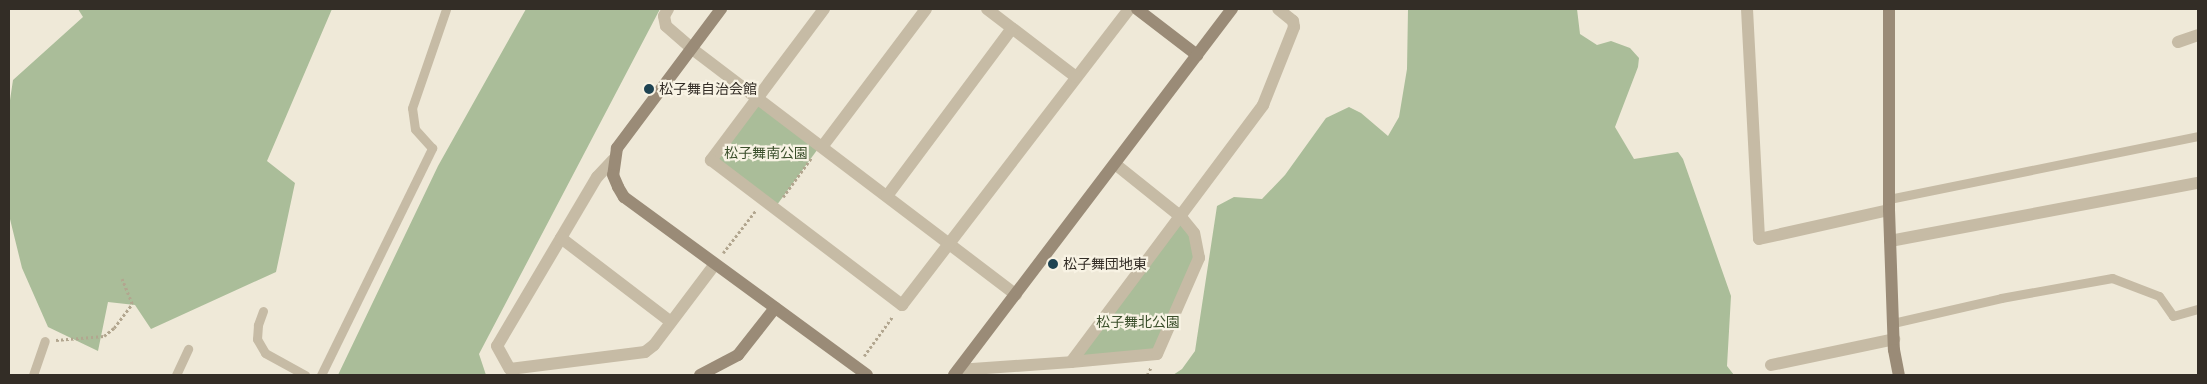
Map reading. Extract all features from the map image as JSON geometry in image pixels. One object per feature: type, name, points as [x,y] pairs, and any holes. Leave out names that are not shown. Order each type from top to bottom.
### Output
[{"type":"street","points":[[668,9],[664,16],[666,26],[692,48],[1016,294]]},
{"type":"street","points":[[721,9],[617,148],[613,160],[613,175],[624,197],[775,308],[858,372]]},
{"type":"street","points":[[824,9],[756,97],[711,160],[902,305],[1129,9]]},
{"type":"street","points":[[821,146],[926,9]]},
{"type":"street","points":[[987,9],[1076,77]]},
{"type":"street","points":[[1137,9],[1197,55]]},
{"type":"street","points":[[956,373],[1232,9]]},
{"type":"street","points":[[1070,362],[1263,105],[1294,27],[1293,21],[1278,9]]},
{"type":"street","points":[[1747,9],[1753,167],[1759,239],[1889,204]]},
{"type":"street","points":[[1889,9],[1889,204],[1893,323],[1898,375]]},
{"type":"street","points":[[887,196],[1012,28]]},
{"type":"street","points":[[2178,42],[2198,35]]},
{"type":"street","points":[[613,160],[597,177],[497,346],[510,369],[645,352],[715,264]]},
{"type":"street","points":[[956,373],[1157,354],[1199,258],[1194,234],[1180,216],[1115,164]]},
{"type":"street","points":[[1890,242],[2198,183]]},
{"type":"street","points":[[560,238],[670,322]]},
{"type":"street","points":[[700,375],[738,355],[775,308]]},
{"type":"street","points":[[1771,365],[1894,339]]},
{"type":"lane","points":[[322,375],[432,148],[414,129],[412,108],[446,9]]},
{"type":"lane","points":[[1889,204],[2198,136]]},
{"type":"lane","points":[[1893,323],[2001,298],[2112,278],[2159,296],[2174,316],[2198,309]]},
{"type":"lane","points":[[263,311],[258,325],[257,340],[265,353],[305,375]]},
{"type":"lane","points":[[32,375],[46,341]]},
{"type":"lane","points":[[176,375],[188,350]]},
{"type":"path","points":[[774,209],[821,146]]},
{"type":"path","points":[[715,264],[763,201]]},
{"type":"path","points":[[46,341],[104,336],[132,304],[122,278]]},
{"type":"path","points":[[858,372],[902,305]]},
{"type":"green space","points":[[78,9],[332,9],[267,161],[295,183],[276,272],[151,329],[135,305],[108,302],[98,351],[48,327],[22,268],[9,215],[9,107],[13,80],[83,17]]},
{"type":"green space","points":[[526,9],[660,9],[479,354],[486,375],[338,375],[438,166]]},
{"type":"green space","points":[[1408,9],[1577,9],[1580,34],[1597,45],[1611,41],[1630,48],[1639,58],[1638,67],[1615,127],[1634,159],[1678,152],[1683,159],[1731,296],[1727,366],[1734,375],[1173,375],[1182,369],[1195,351],[1217,206],[1234,197],[1262,199],[1285,175],[1326,118],[1349,107],[1361,113],[1388,136],[1399,117],[1407,69]]},
{"type":"green space","name":"松子舞南公園","points":[[756,97],[820,146],[774,209],[711,160]]},
{"type":"green space","name":"松子舞北公園","points":[[1180,216],[1199,258],[1157,354],[1071,362]]},
{"type":"place","name":"松子舞自治会館","points":[[649,89]]},
{"type":"place","name":"松子舞団地東","points":[[1053,264]]}]
